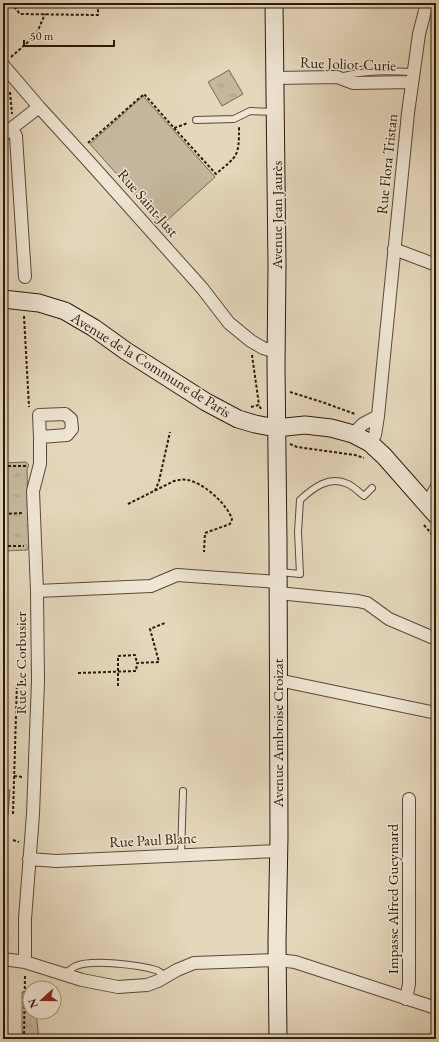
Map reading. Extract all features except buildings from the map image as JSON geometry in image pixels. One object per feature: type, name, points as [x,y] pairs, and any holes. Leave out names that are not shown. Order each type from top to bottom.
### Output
[{"type":"main road","name":"Avenue Jean Jaurès","points":[[274,3],[278,257],[276,428]]},
{"type":"main road","name":"Avenue de la Commune de Paris","points":[[3,299],[39,303],[65,312],[94,328],[126,351],[206,402],[238,419],[276,428],[305,425],[331,428],[353,434],[368,451]]},
{"type":"main road","name":"Avenue Ambroise Croizat","points":[[276,428],[278,582],[278,1039]]},
{"type":"main road","points":[[368,451],[400,473],[423,499],[429,518]]},
{"type":"street","name":"Rue Joliot-Curie","points":[[275,78],[337,78],[353,83],[413,77],[421,24],[427,3]]},
{"type":"street","name":"Rue Saint-Just","points":[[7,61],[39,108],[202,288],[227,326],[251,342],[276,352]]},
{"type":"street","name":"Rue Flora Tristan","points":[[368,451],[375,435],[378,416],[413,77]]},
{"type":"street","points":[[25,277],[16,136],[10,130],[39,108]]},
{"type":"street","points":[[394,250],[436,265]]},
{"type":"street","points":[[353,434],[363,424],[378,416]]},
{"type":"street","name":"Rue Le Corbusier","points":[[29,964],[25,919],[33,814],[38,681],[37,591],[32,491],[40,464],[40,437]]},
{"type":"street","points":[[37,591],[151,586],[177,575],[278,582],[367,603],[389,619],[436,639]]},
{"type":"street","points":[[278,680],[436,713]]},
{"type":"street","name":"Impasse Alfred Gueymard","points":[[406,998],[409,984],[409,799]]},
{"type":"street","name":"Rue Paul Blanc","points":[[29,859],[56,861],[278,851]]},
{"type":"street","points":[[3,959],[29,964],[89,982],[118,987],[147,985],[158,982],[194,963],[278,960],[295,962],[436,1008]]},
{"type":"lane","points":[[196,120],[234,119],[250,111],[276,112]]},
{"type":"lane","points":[[278,582],[300,574],[298,532],[300,500],[313,488],[332,480],[348,484],[364,496],[372,488]]},
{"type":"lane","points":[[423,499],[430,493],[436,482]]},
{"type":"lane","points":[[181,855],[183,791]]},
{"type":"lane","points":[[63,974],[77,966],[85,964],[114,963],[145,967],[167,976]]},
{"type":"path","points":[[11,3],[20,14],[98,15],[98,3]]},
{"type":"path","points":[[7,61],[36,35],[45,14]]},
{"type":"path","points":[[10,91],[10,130]]},
{"type":"path","points":[[79,151],[144,94],[216,174],[235,157],[239,148],[238,117]]},
{"type":"path","points":[[174,128],[196,120]]},
{"type":"path","points":[[24,315],[29,407]]},
{"type":"path","points":[[251,342],[259,405]]},
{"type":"path","points":[[290,392],[322,402],[352,414],[378,416]]},
{"type":"path","points":[[276,428],[286,442],[297,447],[355,455],[368,451]]},
{"type":"path","points":[[155,492],[159,481],[170,432]]},
{"type":"path","points":[[3,466],[40,464]]},
{"type":"path","points":[[128,504],[155,492],[174,481],[188,480],[212,493],[230,514],[232,519],[230,524],[205,532],[204,552]]},
{"type":"path","points":[[3,510],[6,546]]},
{"type":"path","points":[[4,514],[33,513]]},
{"type":"path","points":[[429,518],[436,539]]},
{"type":"path","points":[[3,546],[35,546]]},
{"type":"path","points":[[137,663],[159,662],[150,629],[166,623]]},
{"type":"path","points":[[78,673],[118,672],[136,671],[137,663],[135,655],[118,656],[118,672],[118,686]]},
{"type":"path","points":[[13,814],[17,682],[32,681]]},
{"type":"path","points":[[24,1039],[25,975],[31,972],[29,964]]},
{"type":"green space","points":[[229,70],[243,94],[222,106],[208,82]]},
{"type":"green space","points":[[143,96],[215,177],[162,225],[90,144]]},
{"type":"green space","points":[[26,462],[29,465],[27,469],[29,546],[27,550],[3,551],[3,463]]},
{"type":"green space","points":[[3,790],[10,790],[8,815],[3,813]]},
{"type":"green space","points":[[22,1020],[37,1020],[39,1039],[22,1039]]}]
